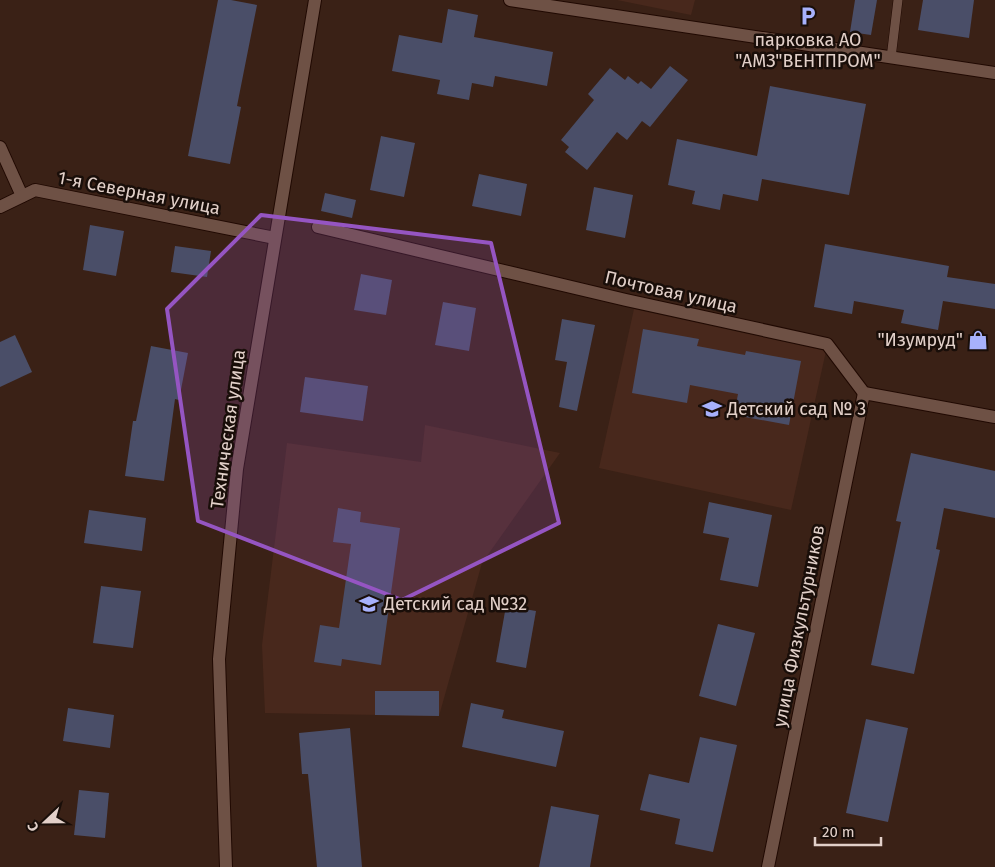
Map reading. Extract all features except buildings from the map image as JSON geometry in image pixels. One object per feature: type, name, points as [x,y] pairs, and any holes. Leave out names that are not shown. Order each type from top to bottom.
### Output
[{"type":"street","name":"Техническая улица","points":[[226,867],[219,659],[237,469],[315,0]]},
{"type":"street","points":[[510,0],[995,73]]},
{"type":"street","points":[[0,147],[22,196]]},
{"type":"street","name":"1-я Северная улица","points":[[0,208],[35,190],[275,238]]},
{"type":"street","name":"Почтовая улица","points":[[318,227],[626,300],[827,344],[864,393]]},
{"type":"street","points":[[864,393],[995,417]]},
{"type":"street","name":"улица Физкультурников","points":[[768,867],[864,393]]},
{"type":"lane","points":[[891,58],[898,0]]},
{"type":"highlighted area","points":[[261,215],[491,243],[559,523],[402,600],[198,521],[167,309]]},
{"type":"shaded area","points":[[617,0],[695,0],[691,15]]},
{"type":"shaded area","name":"Детский сад № 3","points":[[634,309],[826,351],[791,510],[599,468]]},
{"type":"shaded area","name":"Детский сад №32","points":[[425,425],[560,453],[482,563],[439,716],[265,713],[262,645],[287,443],[421,462]]},
{"type":"place","name":"парковка АО \"АМЗ\"ВЕНТПРОМ\"","points":[[808,16]]},
{"type":"place","name":"\"Изумруд\"","points":[[978,340]]},
{"type":"place","name":"Детский сад № 3","points":[[712,409]]},
{"type":"place","name":"Детский сад №32","points":[[369,604]]}]
